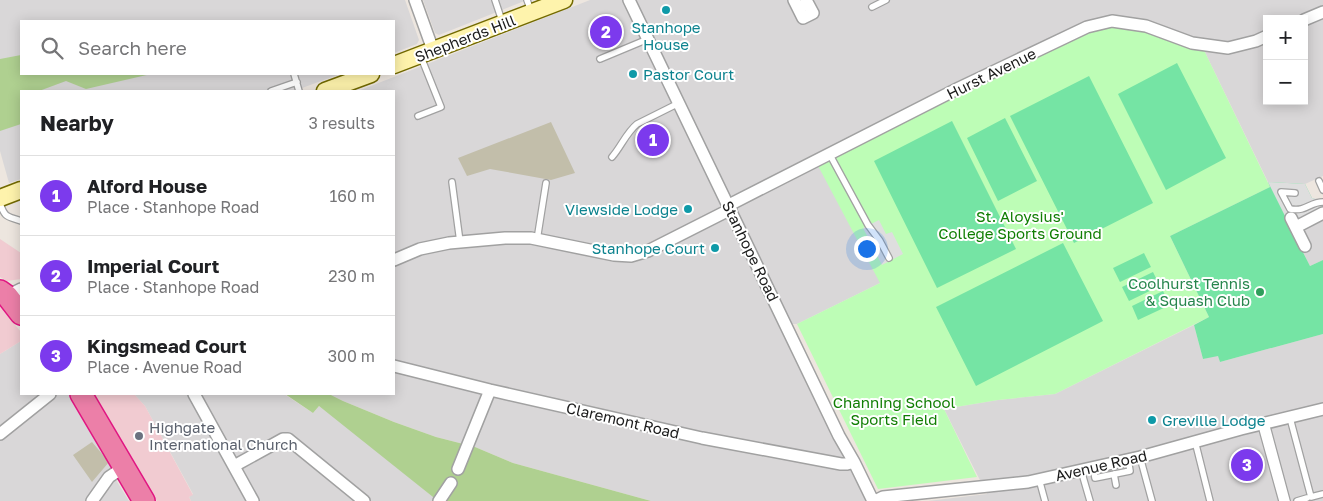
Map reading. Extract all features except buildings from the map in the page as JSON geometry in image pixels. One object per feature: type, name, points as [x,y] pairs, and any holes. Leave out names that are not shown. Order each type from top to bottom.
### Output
[{"type":"highway","points":[[9,292],[20,312]]},
{"type":"highway","points":[[81,395],[144,501]]},
{"type":"street","points":[[415,0],[426,52]]},
{"type":"street","name":"Shepherds Hill","points":[[395,65],[503,23],[529,6],[564,0]]},
{"type":"street","name":"Stanhope Road","points":[[629,0],[839,436],[874,501]]},
{"type":"street","points":[[794,0],[803,18],[813,13],[806,0]]},
{"type":"street","points":[[1308,18],[1323,12]]},
{"type":"street","name":"Hurst Avenue","points":[[395,260],[420,249],[460,242],[504,238],[537,240],[614,255],[631,256],[648,251],[959,88],[1088,27],[1112,20],[1146,26],[1192,43],[1228,48],[1263,38]]},
{"type":"street","points":[[328,90],[368,75]]},
{"type":"street","points":[[0,198],[20,190]]},
{"type":"street","points":[[1305,246],[1294,223],[1323,214]]},
{"type":"street","name":"Claremont Road","points":[[395,366],[490,390],[702,438],[841,464],[854,462]]},
{"type":"street","points":[[458,468],[490,390]]},
{"type":"street","points":[[0,434],[49,395]]},
{"type":"street","points":[[195,395],[253,501]]},
{"type":"street","name":"Avenue Road","points":[[874,501],[883,497],[967,489],[1038,479],[1140,457],[1195,441],[1323,409]]},
{"type":"street","points":[[234,466],[283,439],[288,439],[364,501]]},
{"type":"street","points":[[92,501],[109,478],[124,467]]},
{"type":"street","points":[[439,501],[451,483]]},
{"type":"lane","points":[[494,0],[503,23]]},
{"type":"lane","points":[[872,7],[886,0]]},
{"type":"lane","points":[[600,59],[648,39]]},
{"type":"lane","points":[[418,116],[441,107],[426,52]]},
{"type":"lane","points":[[294,75],[299,90]]},
{"type":"lane","points":[[274,90],[296,82]]},
{"type":"lane","points":[[612,157],[631,128],[636,124],[680,103]]},
{"type":"lane","points":[[830,155],[868,225],[880,241],[889,258]]},
{"type":"lane","points":[[1319,181],[1323,190]]},
{"type":"lane","points":[[452,182],[460,242]]},
{"type":"lane","points":[[537,240],[546,183]]},
{"type":"lane","points":[[1295,193],[1281,192],[1290,208],[1300,211],[1323,202]]},
{"type":"lane","points":[[0,204],[8,217],[20,221]]},
{"type":"lane","points":[[1290,418],[1311,497],[1323,494]]},
{"type":"lane","points":[[1264,424],[1282,501]]},
{"type":"lane","points":[[1264,424],[1287,501]]},
{"type":"lane","points":[[1195,441],[1210,501]]},
{"type":"lane","points":[[1140,457],[1152,501]]},
{"type":"lane","points":[[1087,468],[1095,478],[1130,471],[1128,459]]},
{"type":"lane","points":[[1087,468],[1090,501]]},
{"type":"lane","points":[[1114,474],[1116,485]]},
{"type":"lane","points":[[1038,479],[1044,501]]},
{"type":"lane","points":[[1297,501],[1307,498]]},
{"type":"shaded area","points":[[0,0],[405,0],[419,40],[417,44],[395,53],[395,20],[20,20],[20,75],[337,75],[297,90],[20,90],[20,179],[9,183],[0,151]]},
{"type":"shaded area","points":[[423,0],[527,0],[439,35],[435,33]]},
{"type":"shaded area","points":[[590,0],[1323,0],[1323,176],[1305,184],[1268,182],[1201,44],[880,283],[797,324],[786,324],[873,501],[651,501],[513,463],[475,447],[436,437],[394,422],[331,395],[395,395],[395,90],[361,90]]},
{"type":"shaded area","points":[[551,122],[575,173],[551,180],[490,169],[467,176],[458,158]]},
{"type":"shaded area","points":[[1268,182],[1305,184],[1312,198],[1323,200],[1323,210],[1302,220],[1296,217],[1286,218]]},
{"type":"shaded area","points":[[1323,210],[1323,260],[1310,266],[1286,218]]},
{"type":"shaded area","points":[[879,220],[886,234],[892,232],[903,254],[882,265],[863,228]]},
{"type":"shaded area","points":[[0,239],[20,252],[20,279],[7,281],[0,277]]},
{"type":"shaded area","points":[[0,307],[20,331],[20,342],[0,354]]},
{"type":"shaded area","points":[[1194,325],[1203,359],[1218,355],[1220,362],[1323,334],[1323,501],[928,501],[987,494],[944,409],[998,400],[1055,394]]},
{"type":"shaded area","points":[[20,342],[20,395],[82,395],[117,456],[109,477],[116,480],[129,501],[0,501],[0,354]]},
{"type":"shaded area","points":[[94,395],[135,395],[145,406],[193,495],[189,497],[191,501],[157,501]]},
{"type":"shaded area","points":[[135,395],[286,395],[313,413],[319,406],[349,428],[438,501],[191,501],[189,497],[193,494],[145,406]]},
{"type":"shaded area","points":[[92,442],[109,462],[92,482],[73,455]]},
{"type":"green space","name":"St. Aloysius' College Sports Ground","points":[[1112,21],[1201,44],[1270,187],[1170,236],[1209,317],[1055,394],[998,400],[944,409],[977,477],[878,489],[797,324],[880,283],[816,162]]},
{"type":"green space","points":[[20,55],[20,75],[147,75],[86,89],[66,81],[42,90],[20,90],[20,124],[0,131],[0,59]]},
{"type":"green space","points":[[1177,63],[1226,158],[1166,190],[1118,94]]},
{"type":"green space","points":[[1089,76],[1153,203],[1074,243],[1010,116]]},
{"type":"green space","points":[[1005,118],[1037,181],[998,201],[967,138]]},
{"type":"green space","points":[[952,121],[1016,249],[937,288],[874,161]]},
{"type":"green space","name":"Coolhurst Tennis & Squash Club","points":[[1268,182],[1305,184],[1312,198],[1318,200],[1299,219],[1296,217],[1286,219],[1310,266],[1323,260],[1323,334],[1220,362],[1218,356],[1203,359],[1194,325],[1209,317],[1170,236],[1270,187]]},
{"type":"green space","points":[[1063,243],[1103,321],[976,386],[936,307]]},
{"type":"green space","points":[[1144,253],[1151,267],[1120,282],[1113,268]]},
{"type":"green space","points":[[1153,272],[1160,286],[1129,301],[1122,287]]},
{"type":"green space","points":[[1163,291],[1170,305],[1138,320],[1132,306]]},
{"type":"green space","points":[[286,395],[331,395],[394,422],[436,437],[475,447],[513,463],[651,501],[438,501],[319,406],[313,413]]},
{"type":"place","name":"Stanhope House","points":[[666,10]]},
{"type":"place","name":"Imperial Court","points":[[606,32]]},
{"type":"place","name":"Pastor Court","points":[[633,74]]},
{"type":"place","name":"Alford House","points":[[653,140]]},
{"type":"place","name":"Viewside Lodge","points":[[688,209]]},
{"type":"place","name":"Stanhope Court","points":[[715,248]]},
{"type":"place","name":"Coolhurst Tennis & Squash Club","points":[[1260,292]]},
{"type":"place","name":"Greville Lodge","points":[[1152,420]]},
{"type":"place","name":"Highgate International Church","points":[[139,436]]},
{"type":"place","name":"Kingsmead Court","points":[[1247,465]]},
{"type":"park label","name":"Channing School Sports Field","points":[[894,410]]}]
